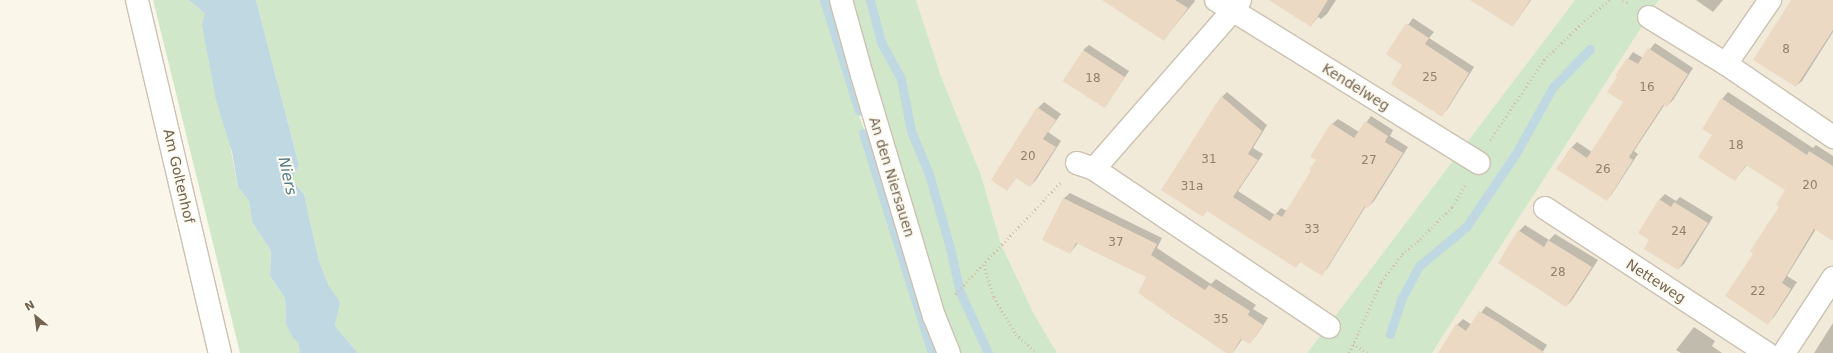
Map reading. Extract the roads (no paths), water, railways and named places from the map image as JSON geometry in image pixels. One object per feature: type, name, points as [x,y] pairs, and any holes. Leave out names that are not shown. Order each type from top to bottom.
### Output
[{"type":"street","name":"Am Goltenhof","points":[[137,0],[220,353]]},
{"type":"street","name":"An den Niersauen","points":[[842,0],[862,75],[934,316],[949,353]]},
{"type":"street","points":[[1726,64],[1770,0]]},
{"type":"street","name":"Kendelweg","points":[[1329,327],[1086,166],[1230,4],[1479,163]]},
{"type":"street","points":[[1649,17],[1726,64],[1833,137]]},
{"type":"street","name":"Netteweg","points":[[1545,208],[1767,353]]},
{"type":"street","points":[[1784,353],[1833,278]]},
{"type":"water","name":"Niers","points":[[189,0],[256,0],[299,165],[292,180],[304,194],[319,261],[329,286],[340,302],[335,326],[358,353],[300,353],[298,342],[293,338],[286,324],[285,298],[270,276],[271,251],[252,222],[249,201],[238,187],[232,152],[216,100],[202,25],[205,14]]},
{"type":"waterway","points":[[824,0],[859,111]]},
{"type":"waterway","points":[[870,0],[881,42],[901,79],[911,131],[929,174],[950,248],[960,292],[988,353]]},
{"type":"waterway","points":[[1390,334],[1402,298],[1419,266],[1466,227],[1515,155],[1553,87],[1590,49]]},
{"type":"waterway","points":[[863,133],[932,353]]}]
